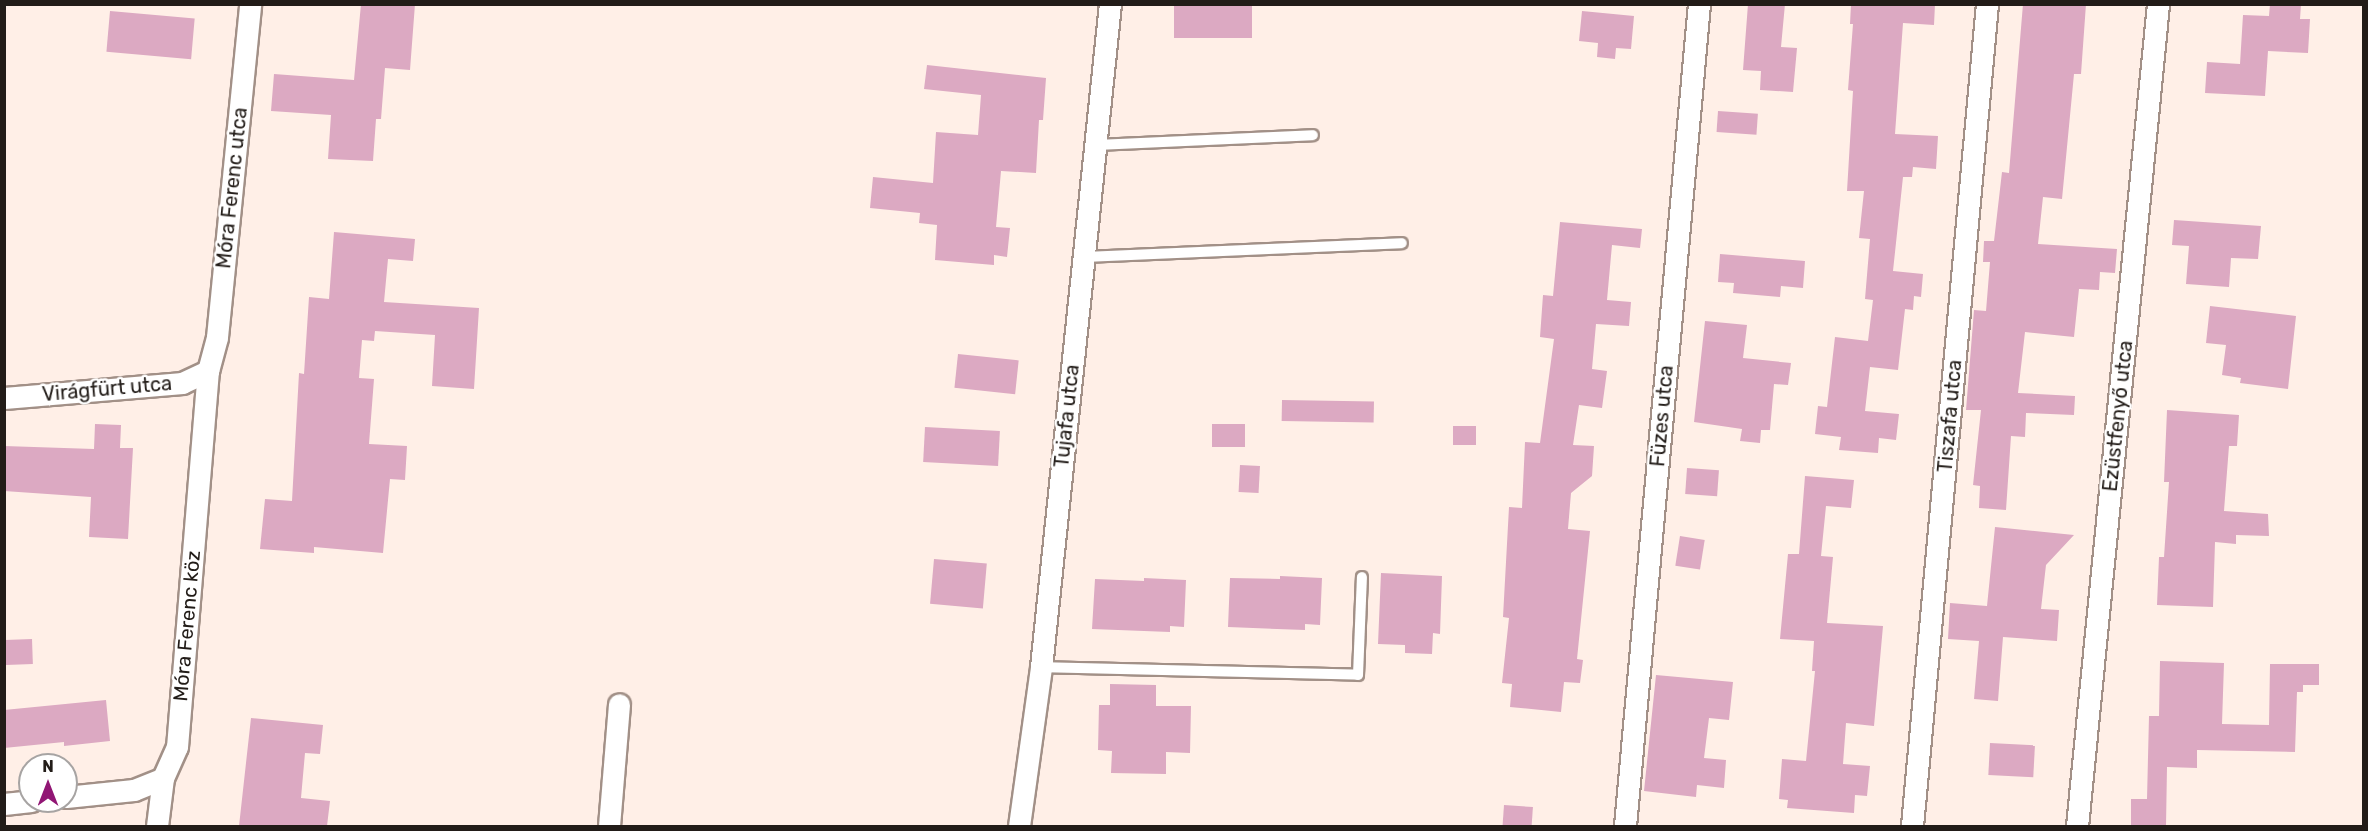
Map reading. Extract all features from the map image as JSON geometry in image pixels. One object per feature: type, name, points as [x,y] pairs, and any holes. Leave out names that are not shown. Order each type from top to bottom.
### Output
[{"type":"street","name":"Móra Ferenc utca","points":[[208,371],[217,337],[250,4]]},
{"type":"street","name":"Tujafa utca","points":[[1019,826],[1041,667],[1110,4]]},
{"type":"street","name":"Füzes utca","points":[[1625,826],[1699,4]]},
{"type":"street","name":"Tiszafa utca","points":[[1912,826],[1987,4]]},
{"type":"street","name":"Ezüstfenyő utca","points":[[2077,826],[2158,4]]},
{"type":"street","name":"Virágfürt utca","points":[[4,398],[182,383],[208,371]]},
{"type":"street","name":"Móra Ferenc köz","points":[[157,826],[164,778],[177,747],[208,371]]},
{"type":"street","points":[[615,826],[609,826],[619,704]]},
{"type":"street","points":[[78,796],[134,790],[164,778]]},
{"type":"lane","points":[[1096,145],[1313,135]]},
{"type":"lane","points":[[1084,257],[1402,243]]},
{"type":"lane","points":[[1041,667],[1358,675],[1362,577]]},
{"type":"building","points":[[361,4],[415,4],[410,70],[385,68],[381,119],[376,119],[373,161],[328,159],[331,115],[271,111],[274,74],[354,80]]},
{"type":"building","points":[[1174,4],[1252,4],[1252,38],[1174,38]]},
{"type":"building","points":[[1748,4],[1785,4],[1781,47],[1797,48],[1793,92],[1760,90],[1761,71],[1743,70]]},
{"type":"building","points":[[1851,4],[1935,4],[1934,25],[1903,23],[1895,134],[1938,136],[1936,169],[1913,167],[1912,177],[1903,177],[1893,271],[1923,274],[1921,297],[1914,296],[1913,310],[1905,309],[1898,370],[1870,367],[1865,411],[1899,414],[1896,440],[1879,438],[1878,453],[1839,450],[1841,437],[1815,434],[1818,406],[1827,407],[1835,337],[1868,341],[1873,300],[1865,299],[1870,239],[1859,238],[1864,191],[1847,191],[1853,91],[1848,90],[1853,24],[1850,24]]},
{"type":"building","points":[[2023,4],[2086,4],[2081,74],[2074,74],[2062,199],[2043,197],[2038,244],[2117,249],[2115,273],[2100,272],[2099,290],[2079,289],[2074,337],[2025,332],[2018,393],[2075,396],[2074,415],[2026,413],[2025,437],[2011,436],[2006,510],[1979,508],[1980,486],[1973,485],[1981,410],[1966,410],[1974,310],[1986,311],[1990,262],[1983,262],[1984,241],[1994,241],[2002,172],[2009,173]]},
{"type":"building","points":[[2270,4],[2301,4],[2300,19],[2310,19],[2308,53],[2268,51],[2265,96],[2205,93],[2207,62],[2240,64],[2243,15],[2269,16]]},
{"type":"building","points":[[110,11],[195,18],[191,59],[106,52]]},
{"type":"building","points":[[1582,11],[1634,16],[1631,49],[1616,48],[1615,59],[1597,57],[1598,43],[1579,41]]},
{"type":"building","points":[[927,65],[1046,78],[1043,120],[1039,120],[1036,173],[1001,171],[996,227],[1010,228],[1007,257],[994,255],[994,265],[935,260],[937,225],[919,223],[920,213],[870,208],[873,177],[933,183],[936,132],[978,135],[981,95],[924,89]]},
{"type":"building","points":[[1718,111],[1758,114],[1756,135],[1717,132]]},
{"type":"building","points":[[2174,220],[2261,226],[2258,259],[2231,258],[2229,287],[2186,284],[2189,246],[2172,245]]},
{"type":"building","points":[[1560,222],[1642,229],[1640,248],[1612,245],[1607,300],[1631,302],[1629,326],[1596,324],[1592,369],[1607,371],[1602,408],[1579,405],[1573,445],[1594,446],[1592,476],[1571,493],[1568,529],[1590,531],[1577,659],[1583,660],[1580,683],[1564,682],[1561,712],[1510,707],[1512,684],[1502,683],[1509,618],[1503,617],[1509,507],[1522,508],[1525,442],[1540,443],[1554,339],[1540,337],[1543,295],[1553,296]]},
{"type":"building","points":[[334,232],[415,239],[413,261],[388,259],[384,302],[479,308],[474,389],[432,386],[435,335],[375,331],[374,341],[362,340],[359,378],[374,379],[369,444],[407,446],[405,480],[390,479],[383,553],[314,547],[314,553],[260,549],[265,499],[292,501],[299,373],[304,374],[309,297],[329,299]]},
{"type":"building","points":[[1720,254],[1805,261],[1803,288],[1781,286],[1780,297],[1733,293],[1734,283],[1718,282]]},
{"type":"building","points":[[2210,306],[2296,316],[2288,389],[2240,383],[2241,378],[2222,375],[2226,345],[2206,343]]},
{"type":"building","points":[[1705,321],[1747,325],[1743,358],[1791,363],[1788,385],[1774,384],[1770,430],[1761,430],[1760,443],[1740,441],[1742,429],[1694,422]]},
{"type":"building","points":[[958,354],[1019,360],[1015,394],[954,388]]},
{"type":"building","points":[[1282,400],[1374,402],[1374,423],[1282,421]]},
{"type":"building","points":[[2167,410],[2239,415],[2237,446],[2229,446],[2224,511],[2268,514],[2269,536],[2236,535],[2236,544],[2215,542],[2213,607],[2157,605],[2159,557],[2164,557],[2169,482],[2164,482]]},
{"type":"building","points":[[95,424],[121,425],[120,448],[133,448],[128,539],[89,537],[91,497],[4,491],[4,446],[94,449]]},
{"type":"building","points":[[1212,424],[1245,424],[1245,447],[1212,447]]},
{"type":"building","points":[[1453,426],[1476,426],[1476,445],[1453,445]]},
{"type":"building","points":[[925,427],[1000,431],[998,466],[923,462]]},
{"type":"building","points":[[1240,465],[1260,466],[1259,493],[1239,492]]},
{"type":"building","points":[[1687,468],[1719,470],[1717,496],[1685,494]]},
{"type":"building","points":[[1805,476],[1854,480],[1851,508],[1826,506],[1821,556],[1833,557],[1827,623],[1883,626],[1874,726],[1846,723],[1843,764],[1870,766],[1867,796],[1855,795],[1854,813],[1787,808],[1788,800],[1779,799],[1782,759],[1806,761],[1815,671],[1812,671],[1814,641],[1780,639],[1788,554],[1799,554]]},
{"type":"building","points":[[1995,527],[2074,535],[2046,565],[2041,609],[2059,610],[2057,641],[2003,637],[1998,701],[1974,699],[1979,641],[1948,639],[1950,603],[1987,606]]},
{"type":"building","points":[[1680,536],[1705,540],[1700,570],[1675,566]]},
{"type":"building","points":[[934,559],[987,564],[983,608],[930,604]]},
{"type":"building","points":[[1381,573],[1442,576],[1440,634],[1433,633],[1432,654],[1405,653],[1405,645],[1378,644]]},
{"type":"building","points":[[1280,576],[1322,578],[1320,625],[1305,624],[1305,630],[1228,627],[1230,578],[1280,579]]},
{"type":"building","points":[[1144,578],[1186,580],[1184,627],[1170,626],[1170,632],[1092,629],[1095,579],[1144,581]]},
{"type":"building","points":[[32,639],[33,664],[6,665],[5,640]]},
{"type":"building","points":[[2160,661],[2224,663],[2222,724],[2269,725],[2270,664],[2319,664],[2319,685],[2303,685],[2303,692],[2297,692],[2295,752],[2197,750],[2197,768],[2167,767],[2166,826],[2131,826],[2131,799],[2147,799],[2149,716],[2159,716]]},
{"type":"building","points":[[1656,675],[1733,682],[1729,720],[1709,718],[1704,758],[1726,760],[1724,788],[1697,785],[1696,797],[1644,791]]},
{"type":"building","points":[[1110,684],[1156,685],[1156,706],[1191,706],[1190,753],[1166,752],[1166,774],[1111,773],[1112,751],[1098,750],[1099,705],[1110,705]]},
{"type":"building","points":[[106,700],[110,741],[64,746],[64,742],[4,748],[4,710]]},
{"type":"building","points":[[251,718],[323,725],[320,754],[305,753],[301,798],[330,801],[327,826],[239,826]]},
{"type":"building","points":[[1990,743],[2035,745],[2033,777],[1988,775]]},
{"type":"building","points":[[1504,805],[1533,807],[1532,826],[1503,826]]}]
